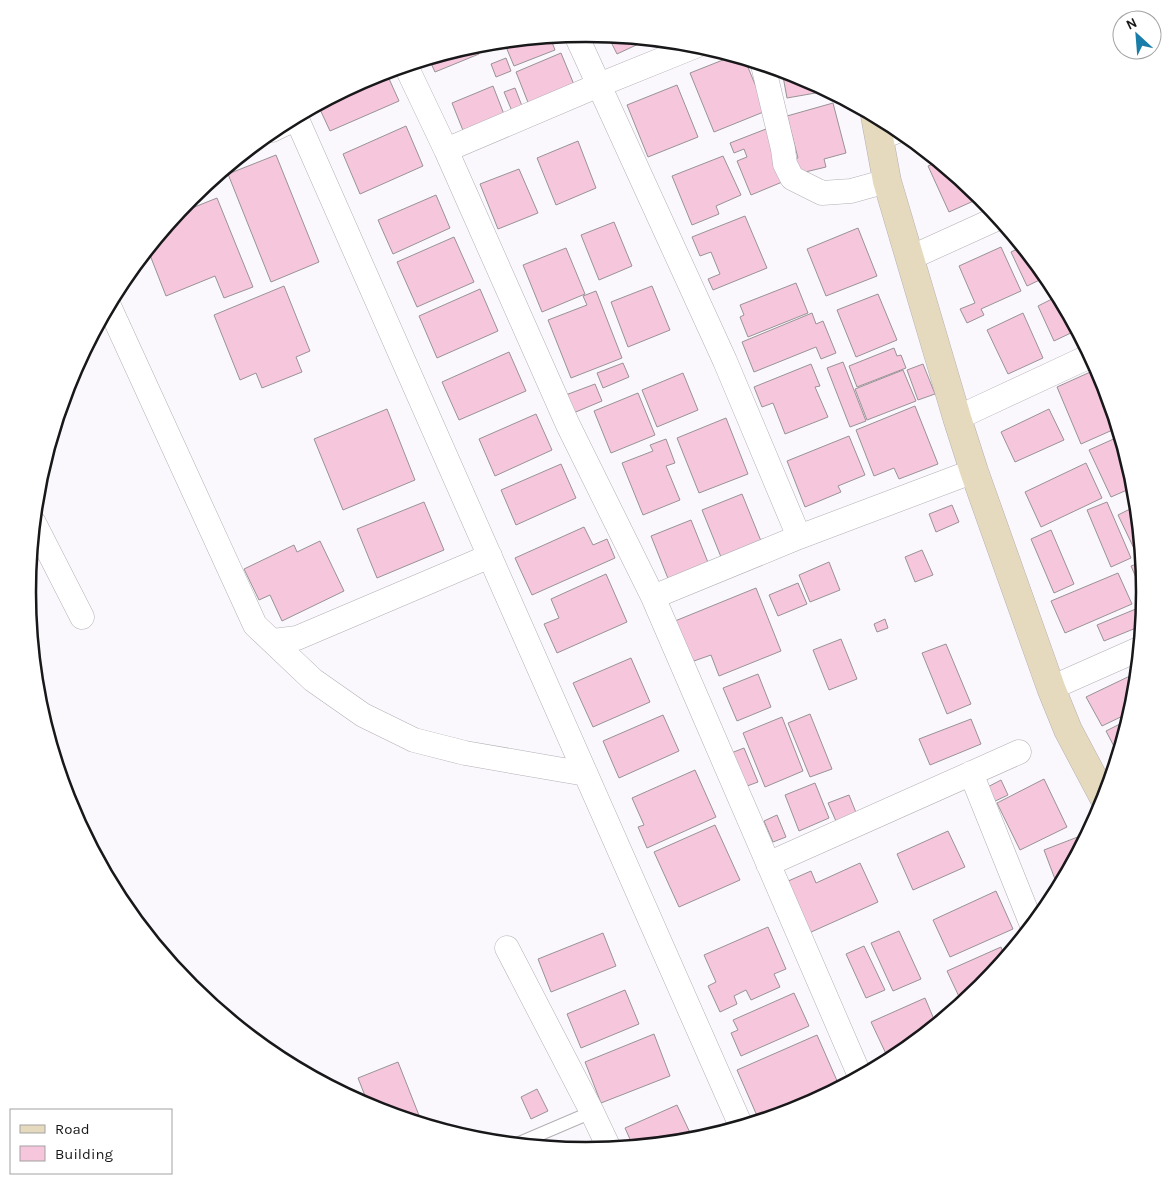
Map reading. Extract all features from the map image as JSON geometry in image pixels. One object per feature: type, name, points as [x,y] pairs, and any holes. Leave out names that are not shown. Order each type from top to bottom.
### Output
[{"type":"street","points":[[580,42],[724,360],[798,538]]},
{"type":"street","points":[[446,150],[683,51]]},
{"type":"street","points":[[408,71],[446,150],[568,425],[653,597],[857,1070]]},
{"type":"street","points":[[765,72],[785,164],[792,178],[822,193],[852,191],[887,181]]},
{"type":"street","points":[[299,123],[738,1120]]},
{"type":"street","points":[[885,131],[887,181],[974,471],[1050,688],[1068,730],[1099,789]]},
{"type":"street","points":[[910,258],[991,221]]},
{"type":"street","points":[[112,313],[255,625],[314,680],[363,715],[414,740],[465,753],[586,774]]},
{"type":"street","points":[[957,418],[1084,359]]},
{"type":"street","points":[[653,597],[798,538],[974,471]]},
{"type":"street","points":[[39,534],[82,617]]},
{"type":"street","points":[[273,641],[297,638],[490,556]]},
{"type":"street","points":[[1050,688],[1132,652]]},
{"type":"street","points":[[768,864],[1019,752]]},
{"type":"street","points":[[971,773],[1029,917]]},
{"type":"street","points":[[507,948],[606,1141]]},
{"type":"lane","points":[[529,1139],[592,1112]]},
{"type":"building","points":[[552,43],[555,50],[514,66],[507,48]]},
{"type":"building","points":[[611,43],[637,45],[617,54]]},
{"type":"building","points":[[561,53],[577,92],[531,110],[516,72]]},
{"type":"building","points":[[479,54],[435,72],[432,65]]},
{"type":"building","points":[[506,58],[511,71],[496,77],[491,64]]},
{"type":"building","points":[[723,60],[748,67],[766,111],[714,132],[690,73]]},
{"type":"building","points":[[389,79],[399,101],[330,131],[321,111]]},
{"type":"building","points":[[783,79],[816,93],[787,98]]},
{"type":"building","points":[[677,85],[698,137],[648,157],[627,105]]},
{"type":"building","points":[[493,86],[507,122],[466,138],[452,103]]},
{"type":"building","points":[[515,88],[524,111],[514,116],[504,92]]},
{"type":"building","points":[[833,103],[846,153],[824,159],[826,167],[797,174],[793,160],[798,158],[787,116]]},
{"type":"building","points":[[406,126],[423,166],[360,194],[343,154]]},
{"type":"building","points":[[766,129],[787,180],[751,195],[737,161],[747,157],[744,149],[734,153],[730,143]]},
{"type":"building","points":[[578,141],[596,188],[556,205],[537,158]]},
{"type":"building","points":[[276,155],[319,262],[271,282],[228,175]]},
{"type":"building","points":[[723,156],[741,195],[716,206],[719,214],[692,225],[672,176]]},
{"type":"building","points":[[931,165],[973,201],[949,212],[928,166]]},
{"type":"building","points":[[519,169],[538,213],[498,229],[480,184]]},
{"type":"building","points":[[436,195],[450,228],[393,254],[378,220]]},
{"type":"building","points":[[217,198],[253,287],[224,298],[215,276],[166,296],[151,256],[193,208]]},
{"type":"building","points":[[745,216],[767,268],[713,290],[708,279],[720,274],[711,252],[700,256],[692,237]]},
{"type":"building","points":[[614,222],[632,266],[599,280],[581,235]]},
{"type":"building","points":[[858,228],[877,276],[826,296],[807,249]]},
{"type":"building","points":[[454,237],[474,282],[417,307],[397,262]]},
{"type":"building","points":[[1001,247],[1021,291],[981,309],[984,315],[967,323],[960,309],[975,303],[959,266]]},
{"type":"building","points":[[566,248],[585,294],[542,312],[523,265]]},
{"type":"building","points":[[1016,250],[1038,281],[1027,286],[1011,252]]},
{"type":"building","points":[[796,283],[808,313],[748,337],[740,317],[744,315],[740,305]]},
{"type":"building","points":[[284,286],[310,351],[296,357],[302,372],[262,388],[256,373],[240,380],[214,315]]},
{"type":"building","points":[[652,286],[670,330],[628,347],[611,302]]},
{"type":"building","points":[[480,289],[498,331],[437,358],[419,316]]},
{"type":"building","points":[[596,291],[622,358],[571,378],[548,320],[587,305],[583,296]]},
{"type":"building","points":[[878,294],[897,340],[856,357],[837,310]]},
{"type":"building","points":[[1051,300],[1071,333],[1054,341],[1038,306]]},
{"type":"building","points":[[812,313],[816,324],[823,321],[836,353],[821,359],[816,347],[754,372],[742,342]]},
{"type":"building","points":[[1023,313],[1043,358],[1008,374],[987,330]]},
{"type":"building","points":[[894,348],[897,356],[901,355],[906,368],[857,387],[849,366]]},
{"type":"building","points":[[509,352],[526,391],[459,420],[442,382]]},
{"type":"building","points":[[843,362],[866,421],[850,427],[827,368]]},
{"type":"building","points":[[623,363],[629,377],[603,388],[597,373]]},
{"type":"building","points":[[811,364],[820,386],[815,387],[828,417],[785,434],[773,403],[762,407],[754,387]]},
{"type":"building","points":[[923,364],[935,394],[918,400],[907,370]]},
{"type":"building","points":[[903,370],[916,401],[867,420],[855,389]]},
{"type":"building","points":[[1090,372],[1111,430],[1081,444],[1057,387]]},
{"type":"building","points":[[683,373],[698,410],[657,427],[642,390]]},
{"type":"building","points":[[595,384],[602,401],[571,414],[563,396]]},
{"type":"building","points":[[638,393],[655,435],[611,453],[594,411]]},
{"type":"building","points":[[915,406],[938,464],[899,479],[894,468],[874,476],[856,430]]},
{"type":"building","points":[[387,409],[415,480],[343,510],[314,439]]},
{"type":"building","points":[[1049,409],[1064,440],[1015,462],[1001,432]]},
{"type":"building","points":[[536,414],[552,450],[495,476],[479,439]]},
{"type":"building","points":[[726,418],[748,474],[699,493],[677,438]]},
{"type":"building","points":[[849,436],[865,475],[838,486],[841,492],[805,507],[787,461]]},
{"type":"building","points":[[666,439],[675,463],[666,466],[680,500],[643,515],[622,463],[653,451],[650,445]]},
{"type":"building","points":[[1114,439],[1126,491],[1111,497],[1089,450]]},
{"type":"building","points":[[1086,463],[1102,498],[1041,527],[1025,492]]},
{"type":"building","points":[[561,464],[576,498],[516,525],[501,490]]},
{"type":"building","points":[[742,494],[761,541],[721,557],[702,510]]},
{"type":"building","points":[[424,502],[444,550],[377,578],[357,529]]},
{"type":"building","points":[[1107,502],[1131,558],[1111,567],[1087,510]]},
{"type":"building","points":[[952,505],[959,522],[936,532],[929,514]]},
{"type":"building","points":[[1129,509],[1134,549],[1118,515]]},
{"type":"building","points":[[691,520],[709,565],[669,581],[651,536]]},
{"type":"building","points":[[584,527],[593,545],[607,539],[615,558],[532,595],[515,558]]},
{"type":"building","points":[[1051,530],[1074,584],[1054,593],[1031,539]]},
{"type":"building","points":[[320,541],[344,591],[282,621],[270,595],[259,600],[244,569],[294,545],[297,552]]},
{"type":"building","points":[[922,550],[933,575],[915,582],[905,557]]},
{"type":"building","points":[[829,562],[840,590],[810,602],[799,575]]},
{"type":"building","points":[[1135,564],[1136,577],[1131,566]]},
{"type":"building","points":[[1118,573],[1132,604],[1065,633],[1051,601]]},
{"type":"building","points":[[606,574],[627,622],[557,653],[544,624],[559,618],[551,599]]},
{"type":"building","points":[[798,583],[807,604],[778,616],[769,595]]},
{"type":"building","points":[[756,588],[781,651],[719,676],[711,655],[691,662],[675,621]]},
{"type":"building","points":[[1136,609],[1135,628],[1104,641],[1097,625]]},
{"type":"building","points":[[885,619],[888,628],[877,632],[874,624]]},
{"type":"building","points":[[841,639],[857,679],[829,690],[813,650]]},
{"type":"building","points":[[946,644],[971,704],[947,714],[922,653]]},
{"type":"building","points":[[631,658],[650,702],[593,727],[573,683]]},
{"type":"building","points":[[758,674],[771,707],[737,721],[723,688]]},
{"type":"building","points":[[1129,676],[1121,717],[1102,726],[1086,697]]},
{"type":"building","points":[[810,714],[832,769],[810,777],[788,723]]},
{"type":"building","points":[[663,715],[679,751],[619,778],[603,741]]},
{"type":"building","points":[[782,717],[803,771],[765,787],[743,733]]},
{"type":"building","points":[[971,719],[981,744],[930,765],[919,739]]},
{"type":"building","points":[[1119,724],[1114,746],[1106,731]]},
{"type":"building","points":[[744,748],[758,782],[739,789],[726,755]]},
{"type":"building","points":[[695,770],[716,817],[647,848],[638,827],[644,825],[632,798]]},
{"type":"building","points":[[1044,779],[1067,827],[1020,850],[997,803]]},
{"type":"building","points":[[1001,780],[1008,795],[989,804],[982,790]]},
{"type":"building","points":[[815,783],[829,818],[799,831],[785,795]]},
{"type":"building","points":[[849,795],[859,820],[839,828],[828,803]]},
{"type":"building","points":[[777,815],[786,837],[773,842],[764,821]]},
{"type":"building","points":[[715,825],[740,880],[679,907],[654,852]]},
{"type":"building","points":[[948,831],[965,867],[913,890],[897,854]]},
{"type":"building","points":[[1078,837],[1055,878],[1044,850]]},
{"type":"building","points":[[860,863],[878,902],[809,933],[786,882],[811,871],[816,883]]},
{"type":"building","points":[[996,891],[1013,929],[950,957],[933,920]]},
{"type":"building","points":[[768,927],[786,969],[774,974],[780,987],[751,1000],[746,990],[734,996],[737,1004],[720,1012],[708,986],[716,982],[704,955]]},
{"type":"building","points":[[899,931],[921,979],[893,991],[871,943]]},
{"type":"building","points":[[603,933],[616,966],[551,992],[538,959]]},
{"type":"building","points":[[864,946],[885,990],[866,998],[846,954]]},
{"type":"building","points":[[1001,947],[1002,950],[999,954],[975,981],[959,996],[947,971]]},
{"type":"building","points":[[625,990],[639,1024],[581,1048],[567,1014]]},
{"type":"building","points":[[794,993],[809,1026],[741,1056],[731,1033],[738,1030],[733,1020]]},
{"type":"building","points":[[925,998],[933,1018],[885,1053],[871,1022]]},
{"type":"building","points":[[654,1034],[670,1076],[601,1103],[585,1062]]},
{"type":"building","points":[[817,1035],[837,1081],[796,1100],[757,1115],[737,1070]]},
{"type":"building","points":[[398,1062],[419,1116],[365,1095],[358,1078]]},
{"type":"building","points":[[537,1089],[548,1111],[531,1119],[521,1097]]},
{"type":"building","points":[[677,1105],[689,1132],[630,1140],[625,1128]]}]
